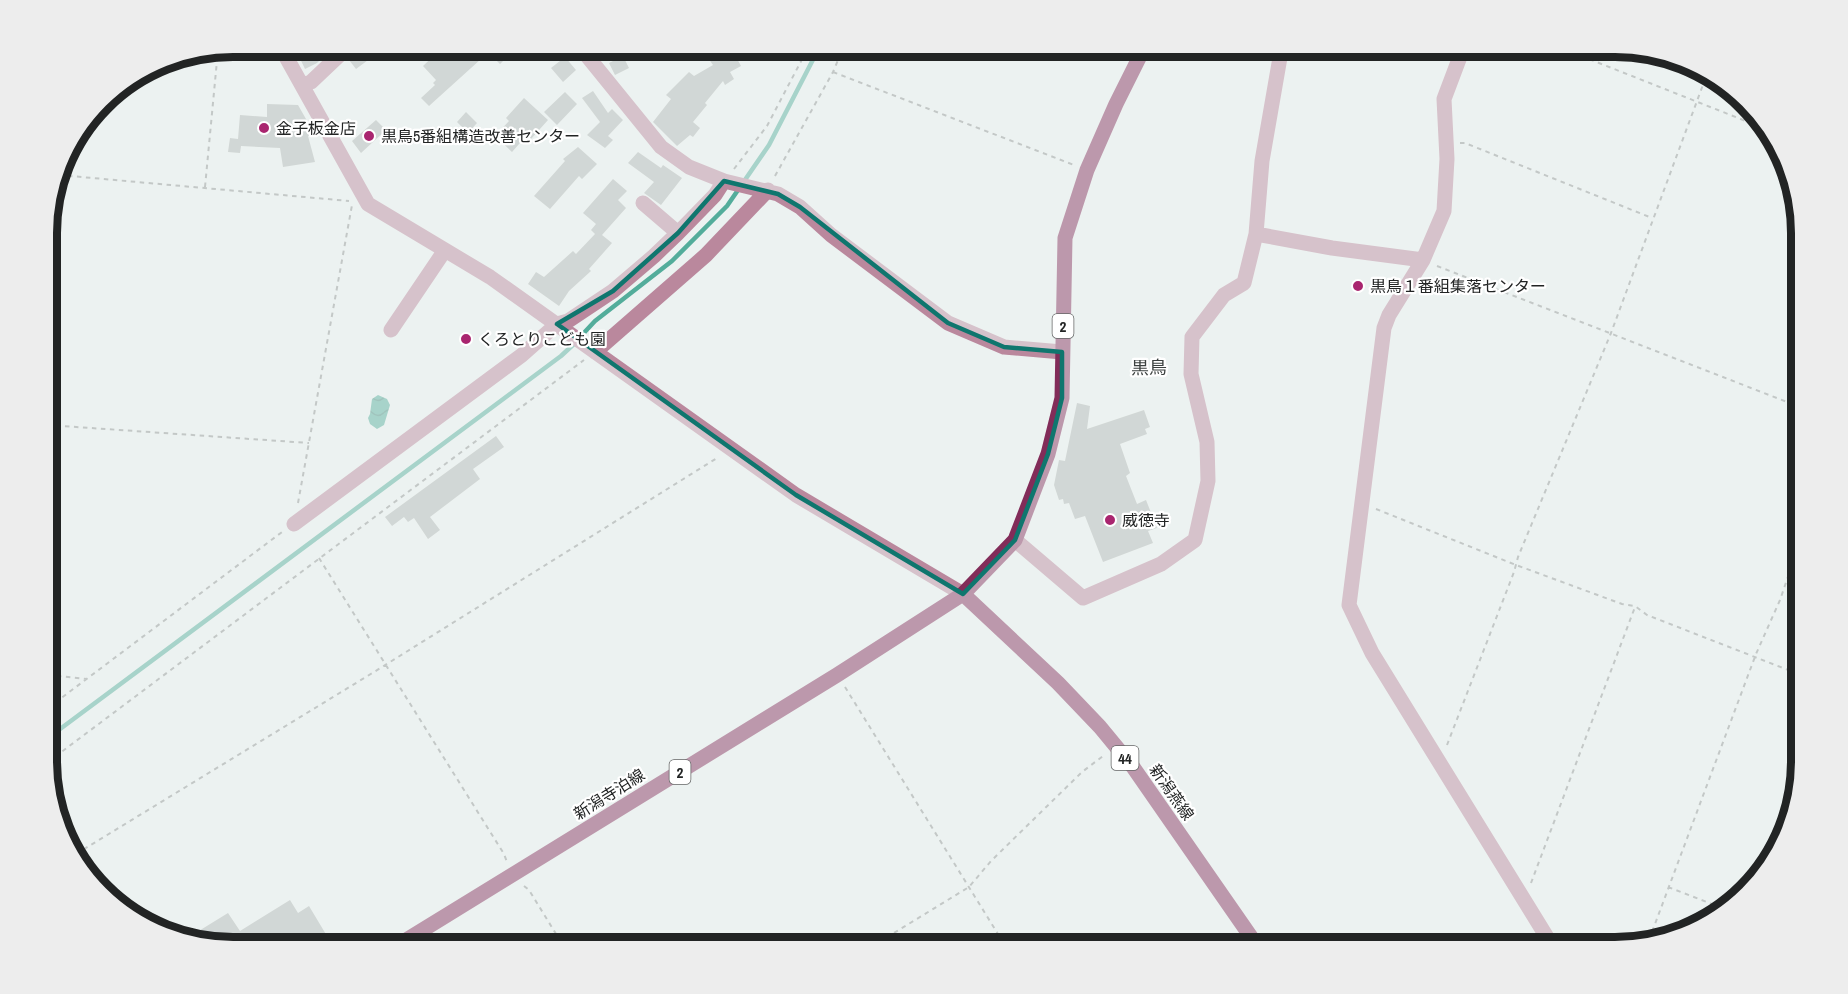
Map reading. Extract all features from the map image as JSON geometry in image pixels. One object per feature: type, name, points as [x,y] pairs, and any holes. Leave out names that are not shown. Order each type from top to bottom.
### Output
[{"type":"main road","name":"2","points":[[963,594],[1016,540],[1048,454],[1062,398],[1065,238],[1087,170],[1140,57]]},
{"type":"main road","name":"新潟寺泊線","points":[[411,937],[837,675],[963,594]]},
{"type":"main road","name":"新潟燕線","points":[[963,594],[1058,683],[1116,746],[1251,937]]},
{"type":"street","points":[[286,57],[368,204],[489,277],[796,495],[963,594]]},
{"type":"street","points":[[302,85],[311,82],[337,57]]},
{"type":"street","points":[[587,57],[661,147],[689,167],[728,181],[778,194],[800,207],[831,236],[948,323],[1004,346],[1062,352]]},
{"type":"street","points":[[1016,540],[1083,598],[1161,564],[1195,540],[1208,481],[1207,442],[1191,374],[1192,338],[1224,295],[1244,283],[1256,234],[1262,161],[1280,57]]},
{"type":"street","points":[[1460,57],[1444,99],[1446,143],[1444,211],[1423,260],[1389,315],[1384,328],[1349,606],[1372,653],[1547,937]]},
{"type":"street","points":[[294,524],[568,321],[613,291],[654,256],[728,181]]},
{"type":"street","points":[[592,350],[706,255],[762,189]]},
{"type":"street","points":[[642,203],[678,233]]},
{"type":"street","points":[[1256,234],[1332,248],[1423,260]]},
{"type":"street","points":[[391,330],[445,250]]},
{"type":"path","points":[[592,63],[603,57]]},
{"type":"path","points":[[728,181],[766,126],[803,57]]},
{"type":"path","points":[[762,189],[833,72],[839,57]]},
{"type":"path","points":[[1584,57],[1752,123]]},
{"type":"path","points":[[205,187],[217,58]]},
{"type":"path","points":[[833,72],[1087,170]]},
{"type":"path","points":[[1441,764],[1516,565],[1611,333],[1704,82]]},
{"type":"path","points":[[1446,143],[1465,143],[1652,218]]},
{"type":"path","points":[[57,701],[294,524],[353,202],[67,176]]},
{"type":"path","points":[[1423,260],[1791,403]]},
{"type":"path","points":[[57,755],[592,350]]},
{"type":"path","points":[[57,426],[309,444]]},
{"type":"path","points":[[82,850],[732,449]]},
{"type":"path","points":[[1361,505],[1387,513],[1516,565],[1622,604],[1635,606],[1647,615],[1791,671]]},
{"type":"path","points":[[319,558],[504,854],[512,875],[529,890],[558,937]]},
{"type":"path","points":[[1651,933],[1754,657],[1780,600],[1791,568]]},
{"type":"path","points":[[1525,899],[1635,606]]},
{"type":"path","points":[[837,675],[1000,937]]},
{"type":"path","points":[[57,676],[87,678]]},
{"type":"path","points":[[887,937],[969,887],[991,861],[1082,772],[1116,746]]},
{"type":"path","points":[[1668,887],[1715,905]]},
{"type":"highlighted area","points":[[724,181],[732,181],[778,194],[800,207],[948,323],[1004,347],[1062,352],[1062,398],[1048,454],[1015,540],[963,594],[796,495],[557,324],[613,291],[678,233]]},
{"type":"water","points":[[378,395],[387,399],[390,405],[384,425],[377,429],[370,424],[368,418],[372,399]]},
{"type":"building","points":[[299,57],[323,57],[317,63],[305,69]]},
{"type":"building","points":[[352,57],[372,57],[356,69],[349,60]]},
{"type":"building","points":[[432,57],[479,57],[481,59],[429,106],[421,98],[435,85],[433,83],[436,80],[423,66]]},
{"type":"building","points":[[493,57],[507,57],[500,64]]},
{"type":"building","points":[[565,57],[576,70],[563,82],[551,68]]},
{"type":"building","points":[[624,57],[629,68],[615,75],[609,63]]},
{"type":"building","points":[[707,57],[719,57],[722,61],[736,57],[741,66],[730,72],[734,79],[725,85],[723,81],[705,103],[707,105],[693,122],[700,128],[693,137],[690,135],[677,146],[653,122],[671,99],[666,95],[689,72],[694,76],[713,65]]},
{"type":"building","points":[[593,91],[608,113],[612,109],[623,120],[608,136],[613,140],[605,148],[587,135],[600,122],[582,98]]},
{"type":"building","points":[[565,92],[577,104],[557,125],[544,112]]},
{"type":"building","points":[[524,98],[548,120],[531,139],[527,135],[512,152],[495,136],[509,121],[506,118]]},
{"type":"building","points":[[267,104],[298,105],[314,133],[308,136],[315,162],[283,167],[280,148],[241,146],[240,153],[228,152],[230,138],[238,139],[240,115],[267,117]]},
{"type":"building","points":[[466,112],[477,123],[468,133],[457,122]]},
{"type":"building","name":"黒鳥5番組構造改善センター","points":[[376,120],[386,130],[361,153],[352,141]]},
{"type":"building","points":[[578,147],[597,164],[582,179],[579,176],[550,209],[534,196],[565,161],[563,159]]},
{"type":"building","points":[[638,152],[661,168],[663,165],[682,178],[661,205],[644,193],[654,182],[628,163]]},
{"type":"building","points":[[613,179],[627,191],[618,200],[626,208],[602,235],[612,243],[589,269],[591,271],[569,291],[559,306],[528,284],[536,272],[544,277],[573,251],[576,254],[595,234],[591,230],[596,224],[583,213]]},
{"type":"building","points":[[1077,403],[1090,406],[1087,429],[1144,410],[1150,427],[1145,429],[1147,434],[1120,444],[1130,473],[1126,476],[1137,504],[1146,500],[1157,528],[1148,531],[1153,543],[1103,562],[1085,516],[1075,519],[1069,503],[1064,504],[1063,499],[1059,500],[1054,485],[1059,460],[1065,461]]},
{"type":"building","points":[[496,436],[504,447],[473,469],[480,479],[430,517],[440,530],[428,539],[414,518],[408,522],[404,517],[392,526],[385,517]]},
{"type":"building","points":[[290,900],[298,913],[309,906],[328,937],[233,937],[195,933],[228,913],[240,931]]},
{"type":"waterway","points":[[581,336],[595,321],[672,261],[727,206],[769,145],[814,57]]},
{"type":"waterway","points":[[57,731],[561,356],[575,343]]},
{"type":"place","name":"金子板金店","points":[[264,128]]},
{"type":"place","name":"黒鳥5番組構造改善センター","points":[[369,136]]},
{"type":"place","name":"黒鳥１番組集落センター","points":[[1358,286]]},
{"type":"place","name":"くろとりこども園","points":[[466,339]]},
{"type":"place","name":"威徳寺","points":[[1110,520]]},
{"type":"district","name":"黒鳥","points":[[1149,367]]}]
